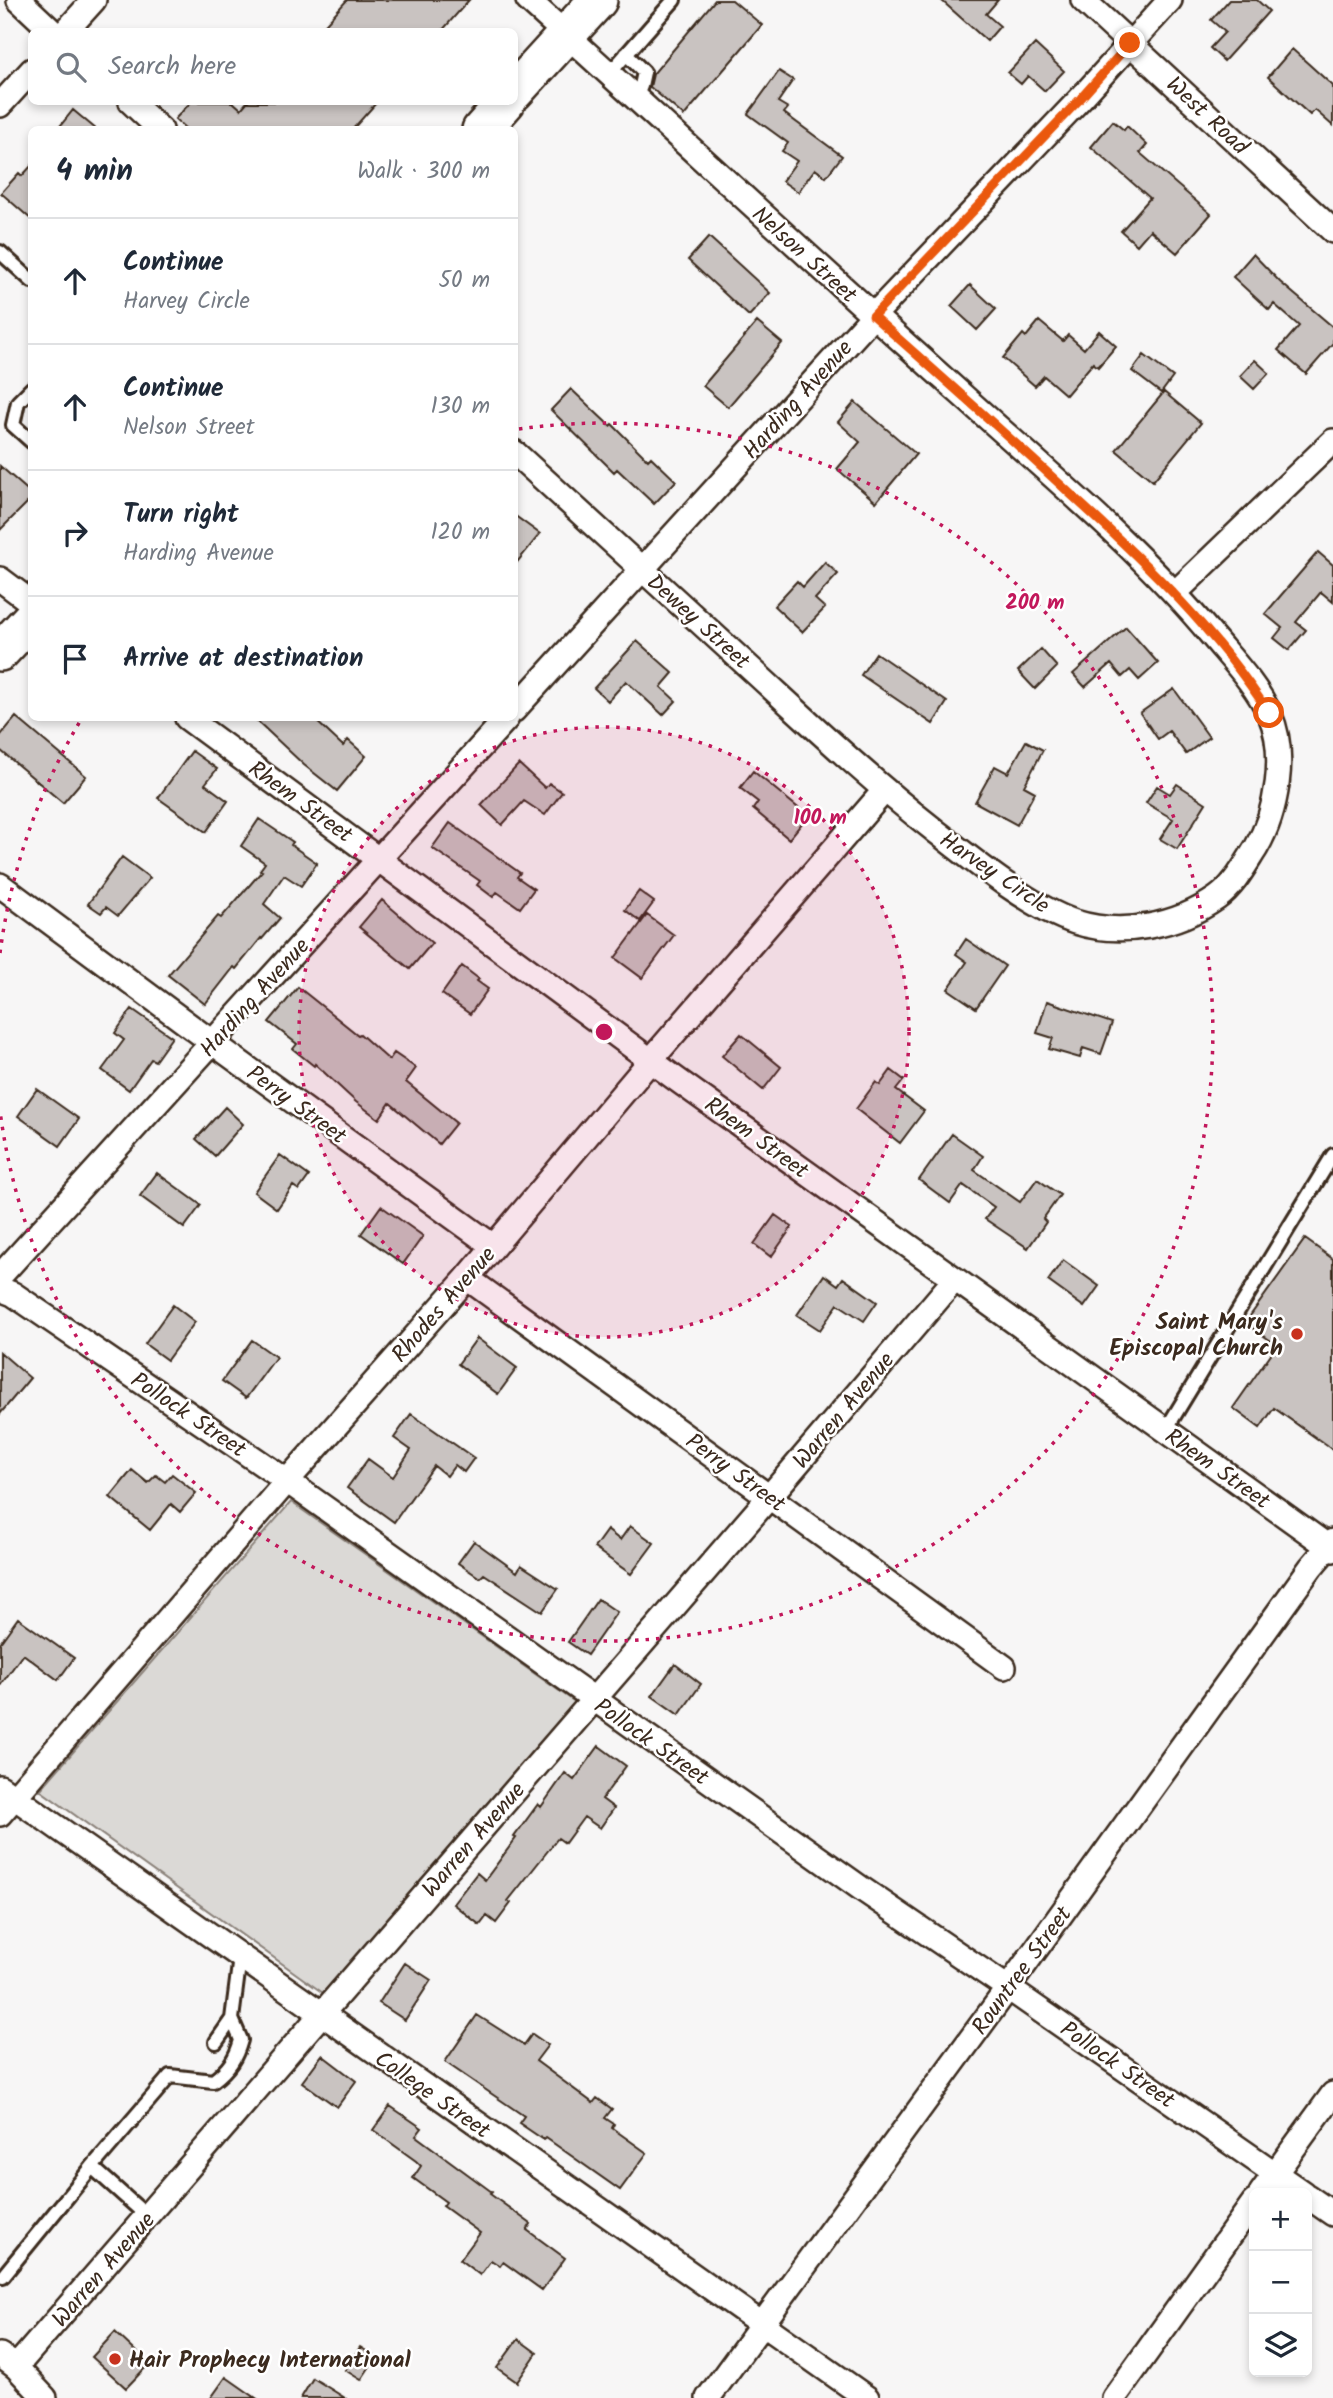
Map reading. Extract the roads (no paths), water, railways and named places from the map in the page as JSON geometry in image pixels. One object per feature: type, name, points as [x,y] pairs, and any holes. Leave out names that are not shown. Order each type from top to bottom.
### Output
[{"type":"main road","points":[[518,88],[598,0]]},
{"type":"main road","points":[[485,126],[503,105]]},
{"type":"main road","points":[[0,652],[28,622]]},
{"type":"street","points":[[19,0],[50,28]]},
{"type":"street","points":[[69,28],[94,0]]},
{"type":"street","name":"Nelson Street","points":[[528,0],[1049,473],[1175,593]]},
{"type":"street","name":"West Road","points":[[1083,0],[1333,231]]},
{"type":"street","name":"Harding Avenue","points":[[518,706],[873,316],[1081,98],[1170,0]]},
{"type":"street","points":[[0,105],[28,74]]},
{"type":"street","points":[[134,105],[157,126]]},
{"type":"street","points":[[1175,593],[1333,440]]},
{"type":"street","name":"Dewey Street","points":[[518,456],[884,791]]},
{"type":"street","points":[[0,579],[28,600]]},
{"type":"street","name":"Harvey Circle","points":[[884,791],[960,851],[1038,905],[1068,920],[1102,928],[1149,927],[1185,915],[1219,897],[1234,882],[1261,839],[1271,810],[1278,770],[1276,735],[1269,713],[1251,684],[1175,593]]},
{"type":"street","name":"Rhem Street","points":[[191,721],[651,1060],[1165,1430],[1332,1546]]},
{"type":"street","name":"Harding Avenue","points":[[0,1276],[504,721]]},
{"type":"street","name":"Rhodes Avenue","points":[[5,1799],[467,1278],[884,791]]},
{"type":"street","name":"Perry Street","points":[[0,885],[493,1246]]},
{"type":"street","name":"Perry Street","points":[[467,1278],[1004,1667]]},
{"type":"street","name":"Warren Avenue","points":[[45,2398],[8,2361],[148,2217],[955,1279]]},
{"type":"street","name":"Pollock Street","points":[[0,1289],[13,1294],[287,1481],[862,1889],[1296,2188]]},
{"type":"street","name":"Rountree Street","points":[[708,2398],[1332,1546]]},
{"type":"street","name":"College Street","points":[[5,1799],[240,1957],[867,2398]]},
{"type":"street","points":[[1264,2188],[1333,2094]]},
{"type":"street","name":"Pollock Street","points":[[1312,2199],[1333,2214]]},
{"type":"street","points":[[1114,2398],[1249,2209]]},
{"type":"lane","points":[[609,74],[671,1]]},
{"type":"lane","points":[[626,54],[644,72],[642,86],[636,98]]},
{"type":"lane","points":[[0,252],[28,277]]},
{"type":"lane","points":[[28,392],[18,402],[13,425],[28,438]]},
{"type":"lane","points":[[1165,1430],[1333,1155]]},
{"type":"lane","points":[[216,2042],[232,2019],[240,1957]]},
{"type":"lane","points":[[3,2276],[170,2076],[196,2073],[214,2081],[225,2072],[236,2058],[241,2040],[232,2019]]},
{"type":"lane","points":[[92,2167],[148,2217]]},
{"type":"place","name":"Saint Mary's Episcopal Church","points":[[1297,1334]]},
{"type":"place","name":"Hair Prophecy International","points":[[115,2359]]}]
